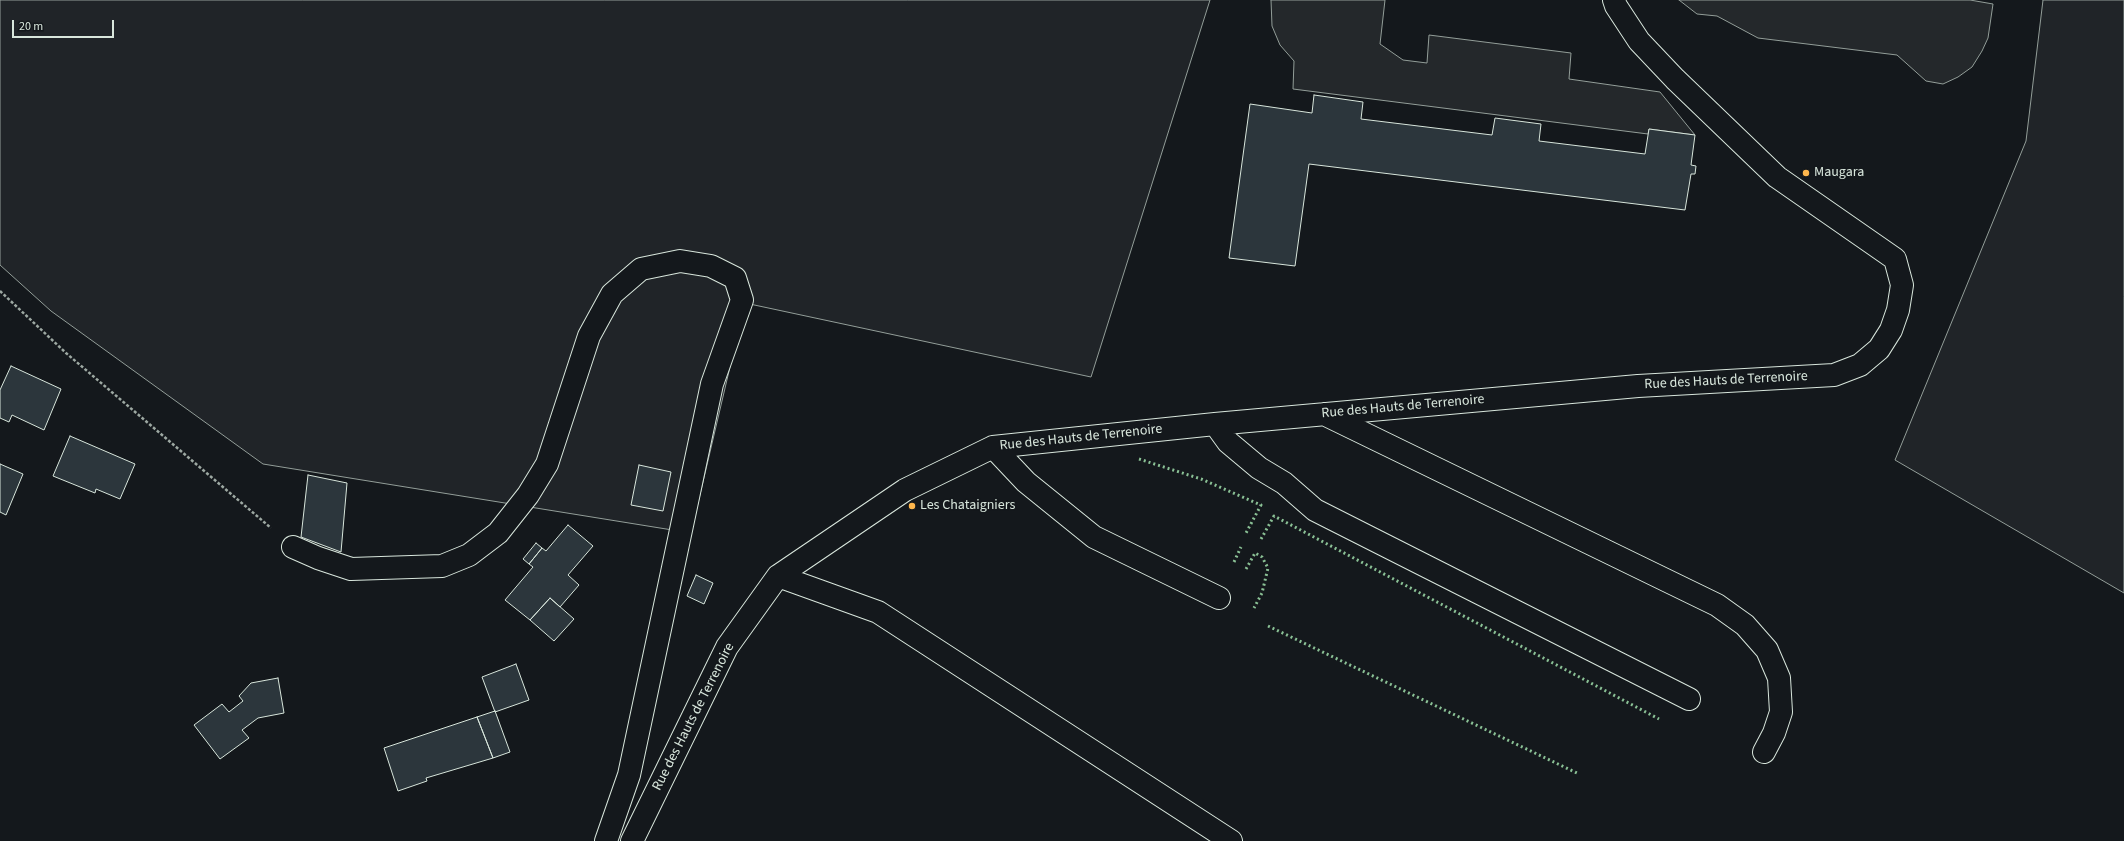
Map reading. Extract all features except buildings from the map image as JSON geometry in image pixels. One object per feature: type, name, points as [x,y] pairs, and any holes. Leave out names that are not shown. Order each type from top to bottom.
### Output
[{"type":"street","name":"Rue des Hauts de Terrenoire","points":[[632,841],[727,648],[778,576],[905,490],[993,447],[1215,424],[1638,386],[1834,375],[1860,365],[1879,349],[1891,330],[1898,310],[1902,285],[1896,259],[1777,178],[1675,80],[1639,41],[1616,6],[1614,0]]},
{"type":"street","points":[[293,547],[318,558],[351,569],[442,566],[469,555],[498,533],[528,495],[547,464],[589,336],[612,294],[641,269],[680,261],[711,266],[735,278],[742,300],[712,384],[629,775],[606,841]]},
{"type":"street","points":[[1324,414],[1717,605],[1745,625],[1767,650],[1779,678],[1781,712],[1774,733],[1764,752]]},
{"type":"street","points":[[1215,424],[1228,442],[1259,468],[1284,483],[1315,510],[1689,699]]},
{"type":"street","points":[[993,447],[1026,482],[1094,537],[1218,598]]},
{"type":"street","points":[[778,576],[878,612],[1231,841]]},
{"type":"path","points":[[0,290],[66,353],[293,547]]},
{"type":"shaded area","points":[[0,0],[1210,0],[1091,377],[745,303],[691,533],[263,464],[51,311],[0,265]]},
{"type":"shaded area","points":[[1271,0],[1385,0],[1380,44],[1403,60],[1427,63],[1429,35],[1571,53],[1569,79],[1660,92],[1695,135],[1649,129],[1648,134],[1293,89],[1294,61],[1280,45],[1272,26]]},
{"type":"shaded area","points":[[1679,0],[1970,0],[1993,4],[1988,38],[1972,67],[1958,77],[1943,84],[1926,81],[1897,55],[1758,38],[1717,16],[1697,14]]},
{"type":"shaded area","points":[[2043,0],[2124,0],[2124,593],[1895,460],[2026,141]]},
{"type":"hedge","points":[[1139,459],[1201,479],[1261,505],[1246,533]]},
{"type":"hedge","points":[[1261,539],[1274,516],[1659,719]]},
{"type":"hedge","points":[[1234,562],[1241,547]]},
{"type":"hedge","points":[[1246,569],[1255,553],[1262,557],[1268,568],[1262,593],[1254,608]]},
{"type":"hedge","points":[[1268,626],[1579,774]]},
{"type":"place","name":"Maugara","points":[[1806,173]]},
{"type":"place","name":"Les Chataigniers","points":[[912,506]]}]
